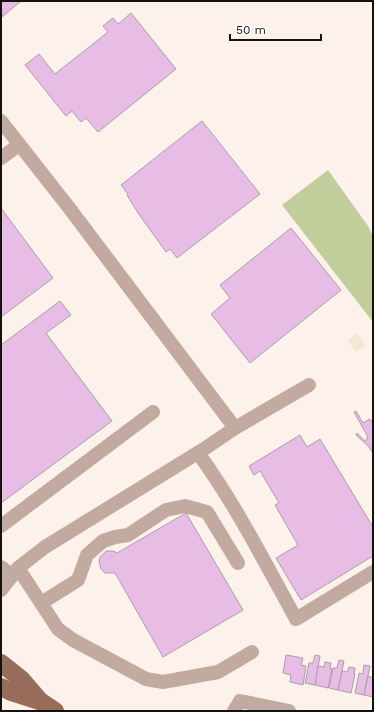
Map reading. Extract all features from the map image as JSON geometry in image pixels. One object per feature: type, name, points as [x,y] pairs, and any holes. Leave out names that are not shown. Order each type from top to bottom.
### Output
[{"type":"main road","points":[[1,663],[21,679],[40,701],[55,711]]},
{"type":"main road","points":[[1,687],[11,692],[40,701]]},
{"type":"street","points":[[1,120],[235,428]]},
{"type":"street","points":[[1,158],[19,145]]},
{"type":"street","points":[[1,590],[15,572],[45,547],[198,453],[235,428],[309,385]]},
{"type":"street","points":[[1,526],[153,412]]},
{"type":"street","points":[[198,453],[231,503],[296,619],[373,572]]},
{"type":"street","points":[[41,603],[78,580],[87,555],[103,541],[128,535],[166,510],[185,506],[207,512],[238,563]]},
{"type":"street","points":[[1,567],[15,572],[41,603],[58,629],[73,640],[146,679],[163,682],[218,672],[252,652]]},
{"type":"street","points":[[234,711],[240,701],[290,711]]},
{"type":"shaded area","points":[[357,333],[366,345],[356,352],[347,340]]},
{"type":"green space","points":[[328,170],[368,226],[373,237],[373,322],[282,205]]},
{"type":"building","points":[[1,1],[21,1],[2,17]]},
{"type":"building","points":[[131,13],[176,69],[98,132],[86,118],[81,122],[72,111],[66,116],[25,65],[39,54],[55,74],[108,32],[103,26],[113,18],[118,24]]},
{"type":"building","points":[[202,121],[260,194],[177,258],[170,249],[166,252],[138,213],[127,195],[128,194],[121,185]]},
{"type":"building","points":[[1,208],[53,278],[1,317]]},
{"type":"building","points":[[291,228],[341,290],[250,363],[211,314],[230,298],[220,285]]},
{"type":"building","points":[[60,301],[71,315],[46,333],[112,421],[1,503],[1,345]]},
{"type":"building","points":[[356,411],[363,423],[370,419],[373,424],[373,453],[356,435],[357,433],[365,441],[368,437],[354,412]]},
{"type":"building","points":[[300,435],[307,447],[320,439],[373,527],[373,556],[301,600],[276,558],[298,545],[275,505],[279,503],[260,471],[254,475],[249,466]]},
{"type":"building","points":[[186,513],[243,610],[163,657],[115,573],[105,573],[101,569],[99,562],[100,557],[106,551],[113,551],[117,553]]},
{"type":"building","points":[[286,655],[303,658],[301,665],[306,666],[303,685],[290,682],[291,675],[283,673]]},
{"type":"building","points":[[315,655],[320,656],[315,685],[305,683],[309,663],[313,663]]},
{"type":"building","points":[[339,660],[344,661],[338,690],[329,688],[333,668],[337,668]]},
{"type":"building","points":[[325,662],[331,663],[330,668],[332,669],[328,688],[315,685],[318,666],[324,667]]},
{"type":"building","points":[[364,665],[370,666],[364,695],[355,693],[359,673],[363,674]]},
{"type":"building","points":[[349,667],[355,668],[351,693],[338,690],[342,671],[347,672]]},
{"type":"building","points":[[368,676],[373,678],[373,697],[364,695]]}]
